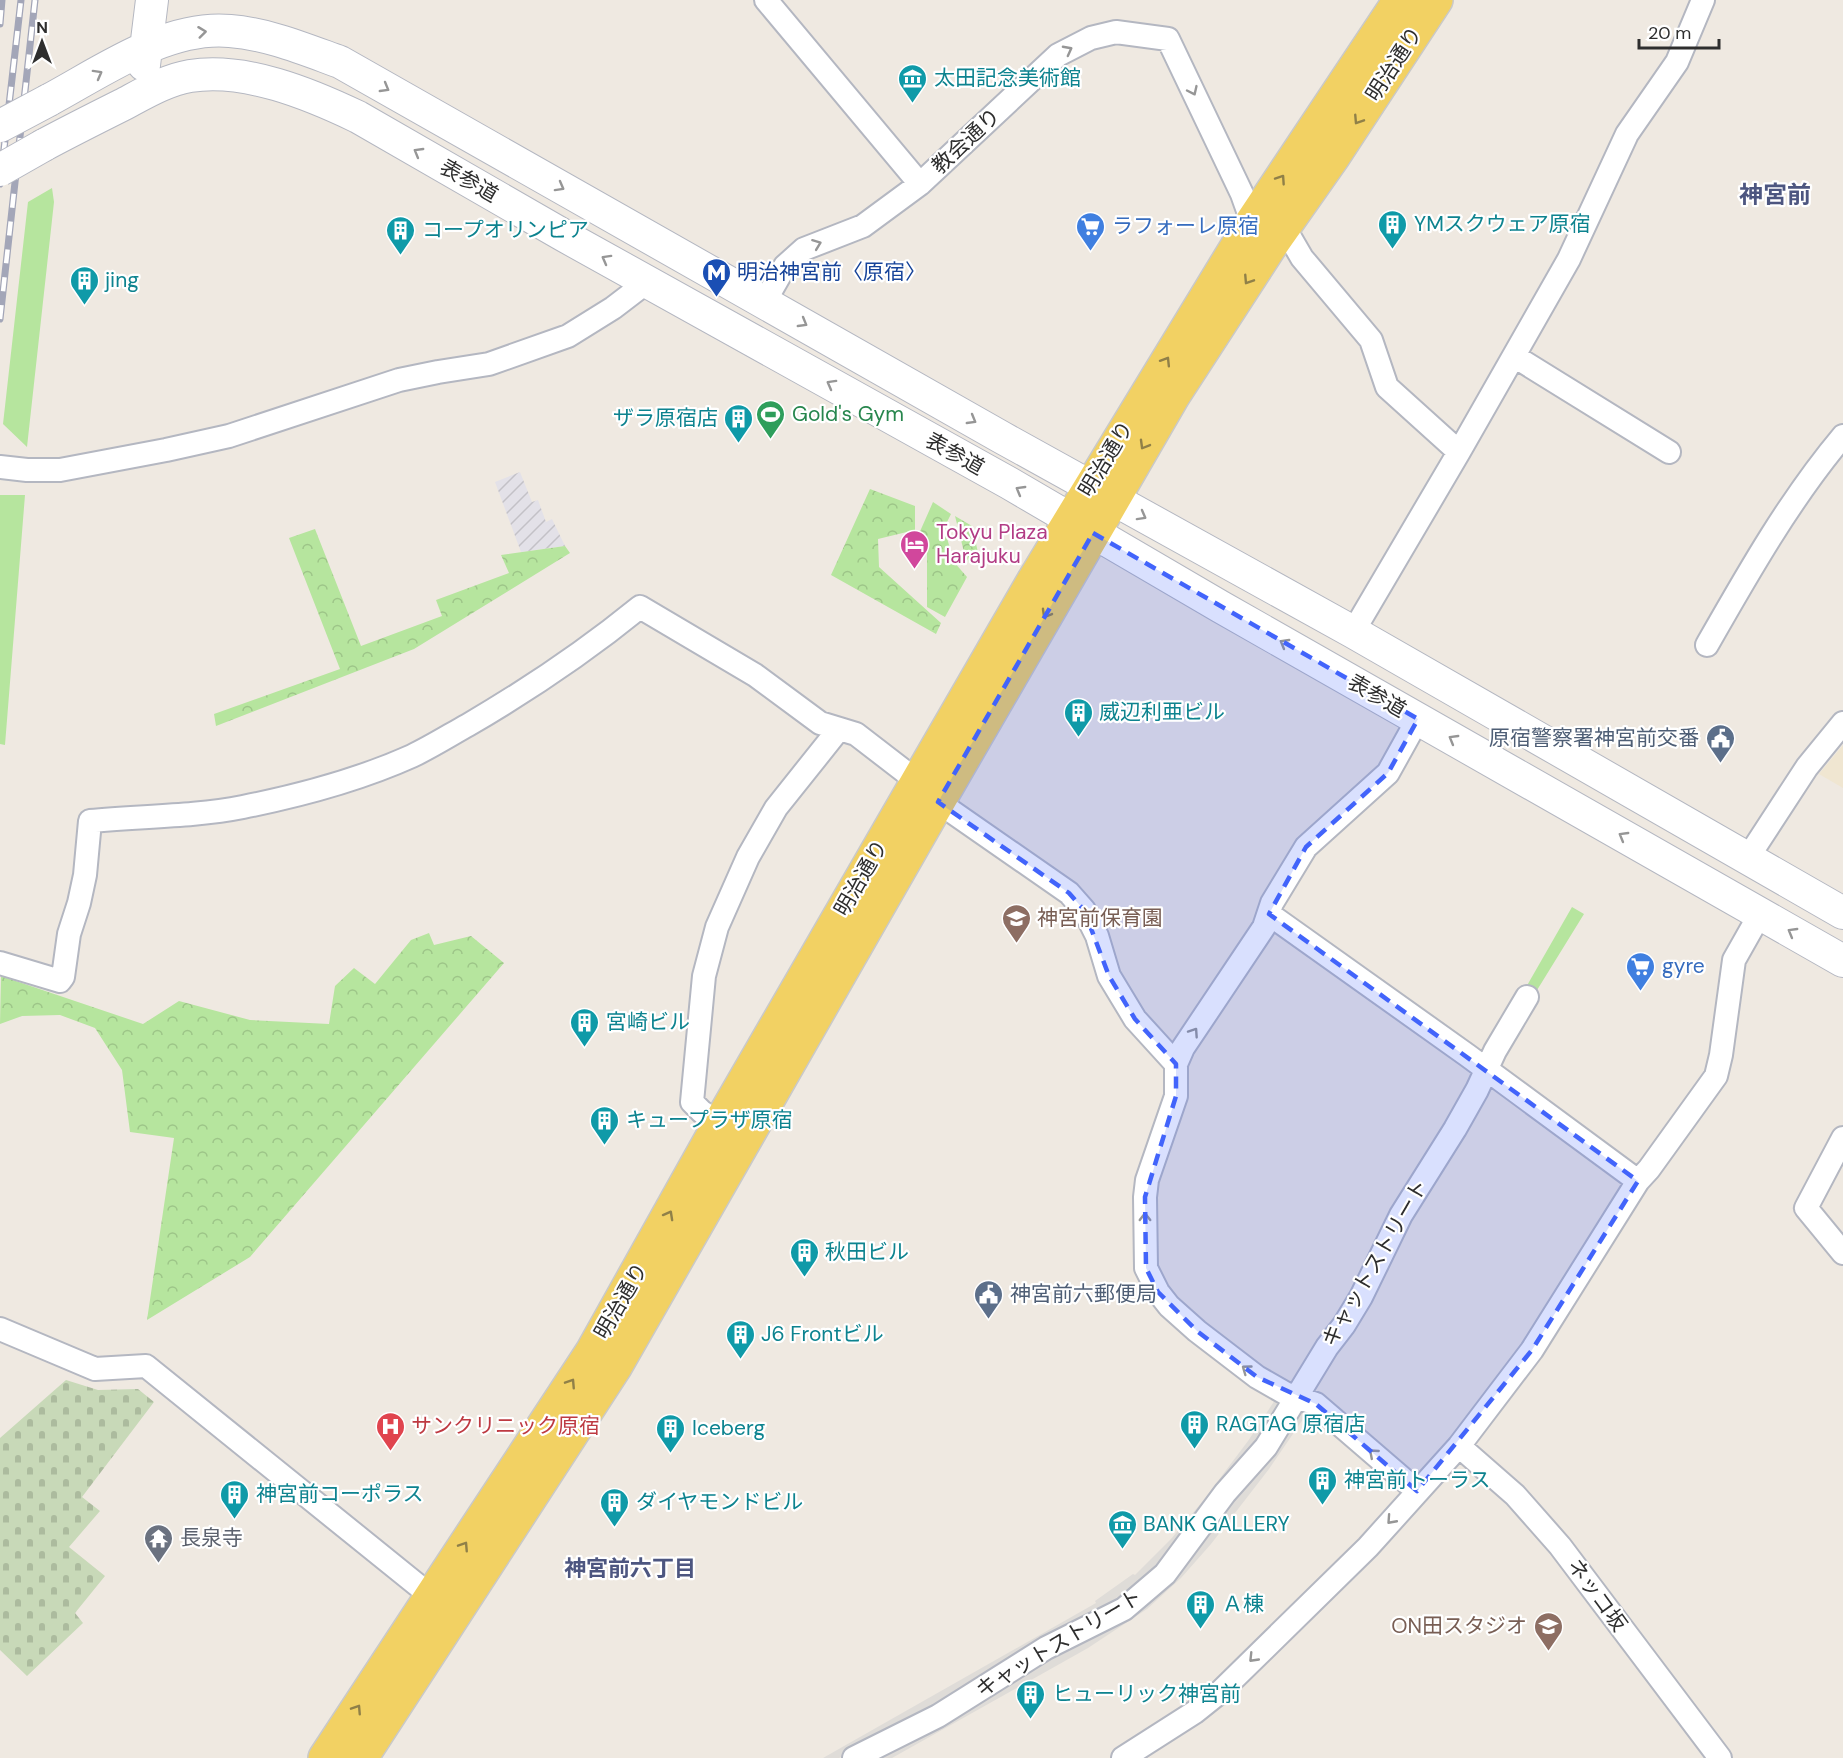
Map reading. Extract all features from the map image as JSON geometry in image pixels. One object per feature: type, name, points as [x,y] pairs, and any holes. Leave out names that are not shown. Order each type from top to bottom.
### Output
[{"type":"main road","points":[[140,95],[152,0]]},
{"type":"main road","name":"明治通り","points":[[361,1758],[615,1367],[928,791],[1101,493],[1252,222],[1400,0]]},
{"type":"main road","name":"明治通り","points":[[1101,493],[1173,396],[1284,227],[1334,157],[1436,0]]},
{"type":"main road","name":"表参道","points":[[0,126],[146,48],[173,37],[193,33],[229,31],[255,34],[340,62],[1101,493],[1353,632],[1843,913]]},
{"type":"main road","name":"表参道","points":[[0,170],[140,95],[189,76],[210,75],[255,80],[306,94],[358,117],[1082,526],[1843,961]]},
{"type":"main road","name":"明治通り","points":[[325,1758],[592,1352],[720,1123],[928,791]]},
{"type":"street","points":[[766,0],[920,184]]},
{"type":"street","points":[[1353,632],[1569,259],[1627,134],[1677,62],[1703,0]]},
{"type":"street","name":"教会通り","points":[[765,301],[785,266],[804,249],[863,226],[920,184],[1058,55],[1091,38],[1116,32],[1168,39],[1242,194],[1252,222]]},
{"type":"street","points":[[1284,227],[1302,258],[1371,340],[1387,387],[1459,452]]},
{"type":"street","points":[[0,467],[60,470],[229,436],[399,381],[489,364],[568,336],[647,282]]},
{"type":"street","points":[[1514,356],[1669,452]]},
{"type":"street","points":[[1707,645],[1780,522],[1843,436]]},
{"type":"street","points":[[0,963],[60,981],[63,977],[69,934],[85,875],[90,821],[212,812],[242,807],[365,774],[412,756],[512,699],[608,634],[640,607],[755,675],[819,723],[856,734],[928,791],[1068,893],[1084,910],[1097,936],[1109,976],[1135,1019],[1176,1064]]},
{"type":"street","points":[[1417,1491],[1316,1404],[1285,1393],[1257,1377],[1197,1331],[1170,1306],[1158,1292],[1146,1268],[1145,1197],[1147,1180],[1176,1096],[1176,1064],[1183,1048],[1264,927],[1272,903],[1306,848],[1388,772],[1418,719]]},
{"type":"street","points":[[1747,860],[1807,767],[1843,723]]},
{"type":"street","points":[[720,1123],[702,1112],[692,1102],[704,976],[717,927],[748,857],[776,808],[839,729]]},
{"type":"street","points":[[1269,914],[1638,1181]]},
{"type":"street","points":[[1123,1758],[1195,1712],[1220,1692],[1337,1578],[1459,1446],[1532,1350],[1638,1181],[1716,1076],[1734,960],[1760,914]]},
{"type":"street","name":"キャットストリート","points":[[854,1758],[938,1716],[1046,1648],[1124,1609],[1150,1589],[1178,1559],[1225,1493],[1266,1447],[1361,1297],[1401,1215],[1455,1129],[1527,996]]},
{"type":"street","points":[[1843,1138],[1806,1208],[1843,1253]]},
{"type":"street","points":[[0,1329],[95,1369],[146,1366],[431,1596]]},
{"type":"street","name":"ネッコ坂","points":[[1459,1446],[1515,1495],[1553,1538],[1720,1758]]},
{"type":"highlighted area","points":[[1093,533],[1418,719],[1388,773],[1306,847],[1269,914],[1638,1181],[1532,1350],[1417,1491],[1316,1404],[1257,1377],[1197,1331],[1158,1292],[1146,1268],[1145,1197],[1176,1096],[1176,1064],[1135,1019],[1109,976],[1084,910],[1069,893],[938,802]]},
{"type":"shaded area","points":[[520,472],[532,502],[538,500],[546,522],[552,519],[565,546],[521,552],[495,482]]},
{"type":"shaded area","points":[[1843,745],[1843,788],[1819,774]]},
{"type":"shaded area","points":[[1277,1397],[1281,1401],[1270,1429],[1265,1426],[1262,1430],[1264,1432],[1254,1442],[1259,1445],[1166,1564],[1161,1560],[1153,1571],[1151,1569],[1148,1573],[1151,1578],[1145,1584],[1136,1584],[1121,1596],[1119,1605],[1116,1606],[1112,1602],[962,1694],[954,1692],[937,1702],[934,1710],[923,1717],[920,1712],[915,1714],[916,1716],[903,1721],[905,1726],[839,1758],[823,1758],[1096,1603],[1095,1601],[1133,1574],[1135,1575],[1171,1539],[1202,1502],[1248,1441]]},
{"type":"shaded area","points":[[1310,1409],[1269,1469],[1211,1544],[1181,1578],[1147,1609],[1088,1648],[892,1758],[868,1758],[1049,1653],[1052,1658],[1057,1656],[1054,1651],[1073,1642],[1218,1514],[1223,1517],[1234,1501],[1230,1498],[1301,1411]]},
{"type":"green space","points":[[52,188],[54,202],[27,447],[3,424],[28,202]]},
{"type":"green space","points":[[870,489],[915,506],[915,530],[878,539],[879,567],[941,623],[936,634],[831,575]]},
{"type":"green space","points":[[0,495],[25,495],[5,745],[0,744]]},
{"type":"green space","points":[[933,502],[951,514],[944,528],[954,562],[967,577],[945,617],[927,607],[927,553],[914,545]]},
{"type":"green space","points":[[955,516],[972,526],[979,557],[969,562],[965,556]]},
{"type":"green space","points":[[315,529],[361,646],[442,616],[436,600],[509,573],[501,555],[565,546],[570,553],[414,649],[216,726],[214,714],[340,669],[289,538]]},
{"type":"green space","points":[[1572,907],[1584,914],[1534,995],[1525,989]]},
{"type":"green space","points":[[429,933],[434,945],[471,936],[504,963],[250,1257],[147,1320],[174,1138],[130,1132],[122,1070],[95,1028],[60,1015],[22,1016],[0,1024],[1,976],[143,1024],[179,1001],[250,1020],[329,1024],[335,986],[354,968],[375,984],[411,940]]},
{"type":"green space","points":[[66,1380],[98,1390],[138,1389],[154,1402],[82,1497],[100,1511],[69,1547],[105,1576],[75,1613],[83,1623],[27,1676],[0,1650],[0,1438]]},
{"type":"railway","points":[[0,24],[2,0]]},
{"type":"railway","points":[[0,184],[21,0]]},
{"type":"railway","points":[[0,319],[35,0]]},
{"type":"place","name":"太田記念美術館","points":[[913,104]]},
{"type":"place","name":"YMスクウェア原宿","points":[[1393,250]]},
{"type":"place","name":"ラフォーレ原宿","points":[[1091,252]]},
{"type":"place","name":"コープオリンピア","points":[[401,256]]},
{"type":"place","name":"明治神宮前〈原宿〉","points":[[716,298]]},
{"type":"place","name":"jing","points":[[84,306]]},
{"type":"place","name":"Gold's Gym","points":[[771,440]]},
{"type":"place","name":"ザラ原宿店","points":[[739,444]]},
{"type":"place","name":"Tokyu Plaza Harajuku","points":[[915,570]]},
{"type":"place","name":"威辺利亜ビル","points":[[1078,738]]},
{"type":"place","name":"原宿警察署神宮前交番","points":[[1720,764]]},
{"type":"place","name":"神宮前保育園","points":[[1016,944]]},
{"type":"place","name":"gyre","points":[[1641,992]]},
{"type":"place","name":"宮崎ビル","points":[[585,1048]]},
{"type":"place","name":"キュープラザ原宿","points":[[605,1146]]},
{"type":"place","name":"秋田ビル","points":[[804,1278]]},
{"type":"place","name":"神宮前六郵便局","points":[[989,1320]]},
{"type":"place","name":"J6 Frontビル","points":[[740,1360]]},
{"type":"place","name":"RAGTAG 原宿店","points":[[1195,1450]]},
{"type":"place","name":"サンクリニック原宿","points":[[390,1452]]},
{"type":"place","name":"Iceberg","points":[[671,1454]]},
{"type":"place","name":"神宮前トーラス","points":[[1323,1506]]},
{"type":"place","name":"神宮前コーポラス","points":[[235,1520]]},
{"type":"place","name":"ダイヤモンドビル","points":[[615,1528]]},
{"type":"place","name":"BANK GALLERY","points":[[1122,1550]]},
{"type":"place","name":"長泉寺","points":[[159,1564]]},
{"type":"place","name":"Ａ棟","points":[[1201,1630]]},
{"type":"place","name":"ON田スタジオ","points":[[1548,1652]]},
{"type":"place","name":"ヒューリック神宮前","points":[[1031,1720]]},
{"type":"district","name":"神宮前","points":[[1775,194]]},
{"type":"district","name":"神宮前六丁目","points":[[630,1568]]}]
